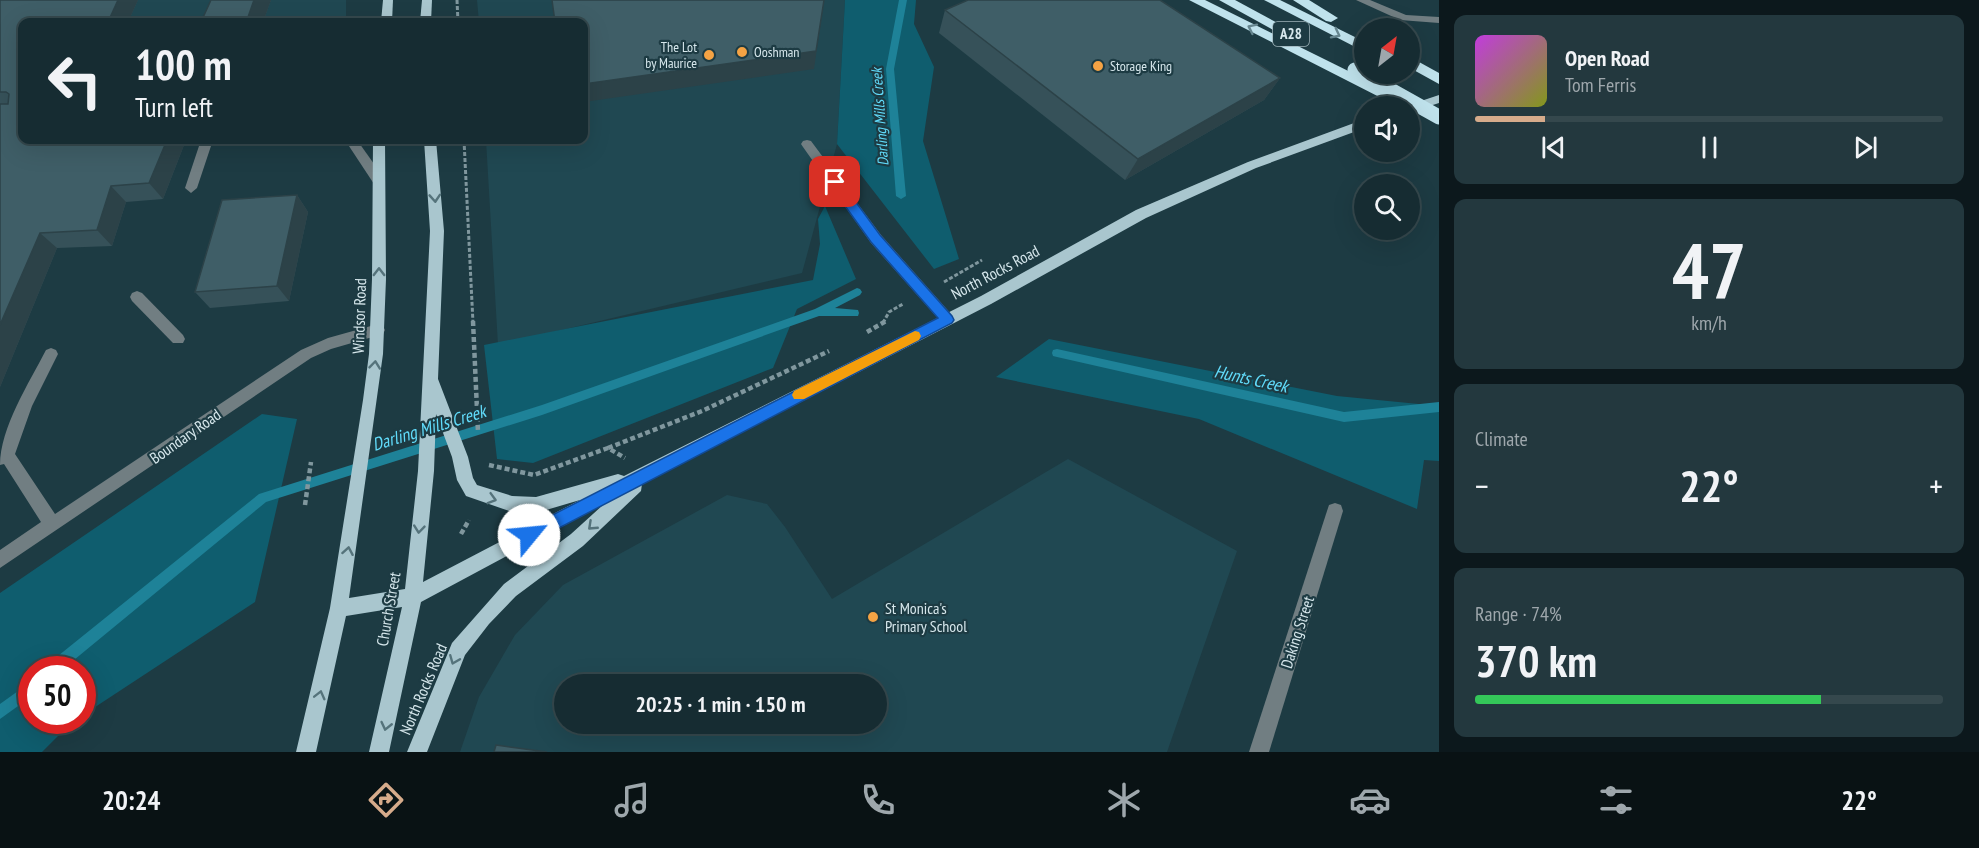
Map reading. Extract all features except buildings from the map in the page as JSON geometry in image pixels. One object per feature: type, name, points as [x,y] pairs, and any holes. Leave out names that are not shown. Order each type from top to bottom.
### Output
[{"type":"highway","points":[[1195,0],[1385,96]]},
{"type":"highway","name":"A28","points":[[1226,0],[1355,70],[1439,119]]},
{"type":"highway","name":"A28","points":[[1270,0],[1354,42]]},
{"type":"highway","points":[[1299,0],[1354,30]]},
{"type":"highway","points":[[1420,68],[1439,79]]},
{"type":"highway","points":[[1420,77],[1439,87]]},
{"type":"highway","points":[[1420,112],[1439,119]]},
{"type":"main road","points":[[387,18],[388,0]]},
{"type":"main road","points":[[426,18],[427,0]]},
{"type":"main road","points":[[1420,105],[1439,99]]},
{"type":"main road","name":"North Rocks Road","points":[[339,608],[413,597],[650,471],[947,320],[1141,214],[1252,165],[1354,127]]},
{"type":"main road","name":"Windsor Road","points":[[339,608],[358,493],[378,330],[379,144]]},
{"type":"main road","points":[[430,144],[437,231],[432,387],[460,457],[465,480],[472,491],[512,504],[536,505],[650,471]]},
{"type":"main road","name":"Church Street","points":[[379,752],[413,597],[432,387]]},
{"type":"main road","name":"North Rocks Road","points":[[417,752],[458,649],[483,618],[510,590],[577,540],[650,471]]},
{"type":"main road","points":[[306,752],[339,608]]},
{"type":"street","points":[[1361,0],[1404,18],[1439,20]]},
{"type":"street","points":[[191,188],[206,144]]},
{"type":"street","points":[[354,144],[379,181]]},
{"type":"street","points":[[807,144],[876,239],[947,320]]},
{"type":"street","points":[[137,297],[178,339]]},
{"type":"street","name":"Boundary Road","points":[[0,560],[306,354],[328,344],[378,330]]},
{"type":"street","points":[[51,354],[25,405],[4,456],[52,524]]},
{"type":"street","name":"Daking Street","points":[[1259,752],[1335,511]]},
{"type":"path","points":[[457,0],[458,18]]},
{"type":"path","points":[[464,144],[478,441]]},
{"type":"path","points":[[863,334],[886,321],[889,312]]},
{"type":"path","points":[[488,462],[490,467],[534,475],[702,411],[836,347]]},
{"type":"path","points":[[608,448],[650,471]]},
{"type":"path","points":[[305,505],[311,462]]},
{"type":"path","points":[[461,534],[469,520]]},
{"type":"shaded area","points":[[0,0],[346,0],[346,18],[18,18]]},
{"type":"shaded area","points":[[477,0],[845,0],[837,144],[802,273],[498,345],[486,144],[588,144],[588,18],[479,18]]},
{"type":"shaded area","points":[[845,0],[916,0],[914,24],[934,67],[923,141],[959,259],[934,269],[837,144]]},
{"type":"shaded area","points":[[825,206],[856,279],[797,309],[773,368],[533,463],[497,459],[484,345],[813,280],[820,244],[818,219]]},
{"type":"shaded area","points":[[1049,339],[1337,396],[1439,406],[1439,461],[1424,460],[1417,509],[1199,419],[996,377]]},
{"type":"shaded area","points":[[262,414],[297,419],[255,602],[96,706],[96,656],[18,656],[18,734],[60,734],[42,752],[0,752],[0,593]]},
{"type":"shaded area","name":"St Monica's Primary School","points":[[1068,459],[1237,551],[1167,752],[460,752],[479,697],[515,635],[563,585],[727,495],[767,504],[785,527],[832,599]]},
{"type":"waterway","name":"Darling Mills Creek","points":[[901,196],[890,69],[903,0]]},
{"type":"waterway","name":"Darling Mills Creek","points":[[819,312],[857,292]]},
{"type":"waterway","name":"Darling Mills Creek","points":[[69,656],[263,498],[542,410],[819,312]]},
{"type":"waterway","name":"Hunts Creek","points":[[819,312],[854,313]]},
{"type":"waterway","name":"Hunts Creek","points":[[1057,353],[1344,417],[1439,407]]},
{"type":"waterway","name":"Darling Mills Creek","points":[[0,712],[18,698]]},
{"type":"slow traffic","points":[[799,395],[915,336]]},
{"type":"place","name":"Ooshman","points":[[742,52]]},
{"type":"place","name":"The Lot by Maurice","points":[[709,55]]},
{"type":"place","name":"Storage King","points":[[1098,66]]},
{"type":"place","name":"St Monica's Primary School","points":[[873,617]]},
{"type":"route","points":[[529,535],[947,320],[876,239],[835,182]]}]
